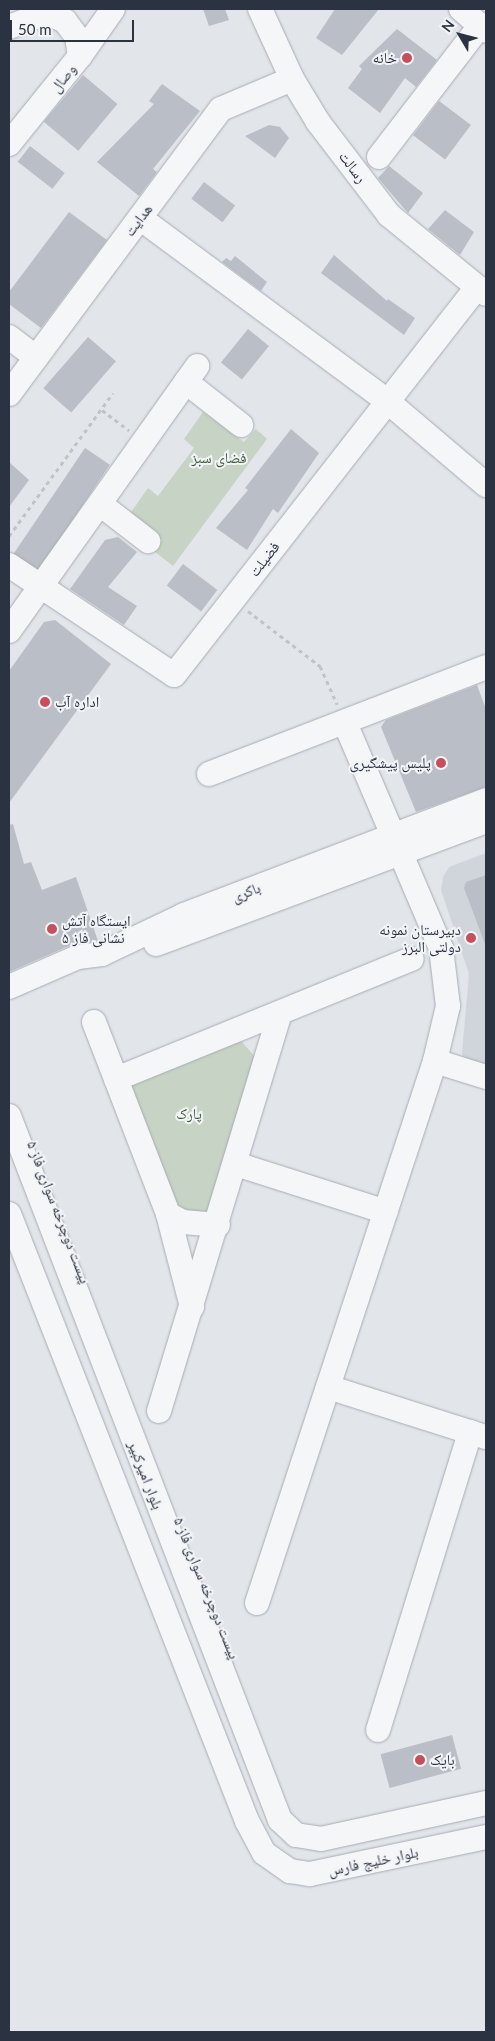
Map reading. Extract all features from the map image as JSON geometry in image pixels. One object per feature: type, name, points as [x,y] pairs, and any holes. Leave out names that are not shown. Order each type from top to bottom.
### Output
[{"type":"street","name":"وصال","points":[[9,144],[80,56],[112,9]]},
{"type":"street","name":"رسالت","points":[[260,9],[292,79],[318,122],[389,215],[482,290]]},
{"type":"street","points":[[379,157],[483,28],[461,9]]},
{"type":"street","points":[[9,27],[52,11],[65,21],[77,37],[80,56]]},
{"type":"street","name":"هدایت","points":[[9,394],[222,108],[292,79]]},
{"type":"street","points":[[140,218],[387,401],[486,485]]},
{"type":"street","name":"فضیلت","points":[[9,565],[174,675],[387,401],[482,290]]},
{"type":"street","points":[[9,337],[36,357]]},
{"type":"street","points":[[9,631],[191,374],[241,426]]},
{"type":"street","points":[[100,504],[148,541]]},
{"type":"street","points":[[209,774],[345,723],[486,666]]},
{"type":"street","points":[[257,1603],[435,1061],[448,1006],[440,948],[345,723]]},
{"type":"street","name":"باکری","points":[[9,1003],[396,845],[486,800]]},
{"type":"street","name":"باکری","points":[[9,987],[78,957],[102,954],[184,915],[396,845],[486,821]]},
{"type":"street","points":[[116,1079],[412,959]]},
{"type":"street","points":[[159,1411],[218,1225],[280,1013]]},
{"type":"street","points":[[94,1022],[168,1214],[192,1307]]},
{"type":"street","points":[[435,1061],[486,1077]]},
{"type":"street","name":"بلوار امیرکبیر","points":[[9,1116],[272,1807],[289,1830],[314,1838]]},
{"type":"street","points":[[236,1164],[386,1212]]},
{"type":"street","name":"بلوار امیرکبیر","points":[[9,1214],[247,1821],[264,1853]]},
{"type":"street","points":[[168,1214],[183,1222],[218,1225]]},
{"type":"street","points":[[328,1388],[478,1435],[378,1730]]},
{"type":"street","points":[[316,1873],[310,1868],[305,1852],[314,1838],[486,1803]]},
{"type":"street","points":[[247,1821],[260,1823],[271,1814],[272,1807]]},
{"type":"street","name":"بلوار خلیج فارس","points":[[264,1853],[290,1871],[316,1873],[486,1837]]},
{"type":"path","points":[[9,536],[114,393]]},
{"type":"path","points":[[102,410],[144,441]]},
{"type":"path","points":[[233,600],[320,666],[345,723]]},
{"type":"shaded area","name":"دبیرستان نمونه دولتی البرز","points":[[486,853],[486,1073],[465,1065],[462,1053],[469,974],[441,890],[443,877],[449,867]]},
{"type":"green space","name":"فضای سبز","points":[[203,412],[244,442],[256,429],[267,439],[173,566],[154,551],[162,540],[129,515],[148,488],[158,496],[194,448],[184,439]]},
{"type":"green space","name":"پارک","points":[[241,1041],[258,1060],[214,1207],[205,1217],[179,1220],[129,1086],[136,1079]]},
{"type":"building","points":[[203,9],[225,9],[229,20],[209,26]]},
{"type":"building","points":[[335,9],[379,9],[342,55],[316,38]]},
{"type":"building","points":[[397,29],[437,60],[416,87],[405,78],[380,113],[348,88],[362,69],[359,66]]},
{"type":"building","points":[[83,75],[117,104],[78,151],[44,122]]},
{"type":"building","points":[[162,84],[200,111],[153,169],[157,172],[139,196],[97,162],[154,104],[149,101]]},
{"type":"building","points":[[439,101],[471,125],[445,159],[413,135]]},
{"type":"building","points":[[269,125],[280,127],[289,138],[275,158],[245,136]]},
{"type":"building","points":[[30,146],[65,173],[52,189],[18,162]]},
{"type":"building","points":[[389,166],[423,193],[408,213],[378,178]]},
{"type":"building","points":[[204,182],[235,205],[223,222],[191,199]]},
{"type":"building","points":[[445,210],[474,232],[460,255],[428,229]]},
{"type":"building","points":[[69,212],[107,240],[41,328],[9,304],[9,292]]},
{"type":"building","points":[[334,255],[387,301],[388,299],[415,318],[404,335],[321,273]]},
{"type":"building","points":[[235,256],[267,282],[261,291],[222,262],[226,258],[231,261]]},
{"type":"building","points":[[248,329],[269,346],[242,379],[221,362]]},
{"type":"building","points":[[88,337],[116,361],[71,413],[43,388]]},
{"type":"building","points":[[291,429],[319,453],[278,513],[273,509],[247,550],[216,528],[248,490],[245,488]]},
{"type":"building","points":[[85,448],[110,465],[38,571],[13,554]]},
{"type":"building","points":[[9,462],[29,480],[9,507]]},
{"type":"building","points":[[118,537],[137,552],[108,587],[137,606],[124,625],[70,589],[105,540]]},
{"type":"building","points":[[183,564],[217,590],[201,611],[167,586]]},
{"type":"building","name":"اداره آب","points":[[55,620],[111,664],[9,803],[9,671],[44,622]]},
{"type":"building","name":"پلیس پیشگیری","points":[[477,685],[486,709],[486,787],[416,812],[381,727],[386,720]]},
{"type":"building","name":"ایستگاه آتش نشانی فاز ۵","points":[[13,824],[24,864],[31,862],[42,890],[76,877],[98,941],[73,944],[9,972],[9,825]]},
{"type":"building","points":[[486,875],[485,944],[464,888],[466,882]]},
{"type":"building","name":"بایک","points":[[452,1735],[461,1769],[390,1788],[381,1754]]},
{"type":"place","name":"خانه","points":[[407,58]]},
{"type":"place","name":"اداره آب","points":[[45,702]]},
{"type":"place","name":"پلیس پیشگیری","points":[[441,763]]},
{"type":"place","name":"ایستگاه آتش نشانی فاز ۵","points":[[52,929]]},
{"type":"place","name":"دبیرستان نمونه دولتی البرز","points":[[471,938]]},
{"type":"place","name":"بایک","points":[[420,1760]]}]
